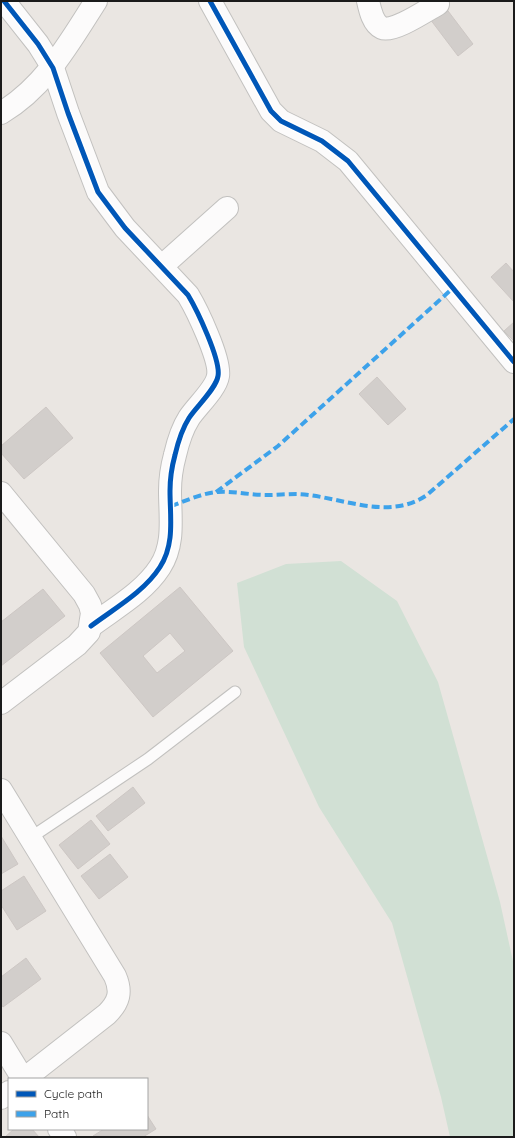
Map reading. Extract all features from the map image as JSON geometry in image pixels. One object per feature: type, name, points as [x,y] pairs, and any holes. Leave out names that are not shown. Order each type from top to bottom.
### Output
[{"type":"street","points":[[4,1],[38,44],[53,68],[68,113],[98,192],[125,228],[188,295],[195,307],[216,361],[218,377],[217,382],[189,419],[181,434],[175,453],[170,490],[170,537],[166,557],[145,586],[91,626]]},
{"type":"street","points":[[1,113],[27,95],[53,68],[96,1]]},
{"type":"street","points":[[210,1],[271,111],[281,121],[322,141],[348,161],[514,362]]},
{"type":"street","points":[[368,1],[376,22],[381,28],[387,29],[396,27],[438,4]]},
{"type":"street","points":[[162,266],[227,208]]},
{"type":"street","points":[[1,493],[84,594],[91,609],[91,626],[89,632],[77,645],[1,703]]},
{"type":"street","points":[[1,790],[114,976],[120,991],[117,1003],[107,1014],[25,1078]]},
{"type":"street","points":[[1,1043],[23,1078]]},
{"type":"lane","points":[[30,838],[148,759],[235,692]]},
{"type":"green space","points":[[341,561],[397,601],[438,682],[500,902],[514,966],[514,1137],[450,1137],[441,1097],[392,923],[319,807],[244,647],[237,583],[286,564]]},
{"type":"building","points":[[445,7],[473,44],[458,56],[430,19]]},
{"type":"building","points":[[506,263],[514,272],[514,302],[491,277]]},
{"type":"building","points":[[514,322],[514,341],[504,331]]},
{"type":"building","points":[[377,377],[406,409],[388,425],[359,394]]},
{"type":"building","points":[[46,407],[73,438],[24,479],[1,453],[1,446]]},
{"type":"building","points":[[180,587],[233,651],[153,717],[100,653]],"holes":[[[170,633],[185,651],[157,673],[143,656]]]},
{"type":"building","points":[[43,589],[65,616],[1,666],[1,622]]},
{"type":"building","points":[[133,787],[145,803],[108,831],[96,816]]},
{"type":"building","points":[[91,820],[110,844],[78,869],[59,845]]},
{"type":"building","points":[[1,836],[18,864],[1,874]]},
{"type":"building","points":[[110,854],[128,877],[99,899],[81,876]]},
{"type":"building","points":[[24,876],[46,911],[17,930],[1,905],[1,891]]},
{"type":"building","points":[[26,958],[41,979],[3,1007],[1,1004],[1,977]]},
{"type":"building","points":[[148,1117],[156,1129],[143,1137],[93,1136],[102,1130],[148,1130]]},
{"type":"building","points":[[13,1130],[33,1130],[39,1137],[5,1137]]},
{"type":"marked path","points":[[216,492],[278,446],[453,288]]},
{"type":"marked path","points":[[171,506],[206,494],[224,492],[260,495],[297,494],[380,507],[396,507],[412,503],[427,495],[514,419]]},
{"type":"cycle path","points":[[4,1],[38,44],[53,68],[68,113],[98,192],[125,228],[188,295],[208,335],[218,369],[218,376],[214,386],[189,418],[177,445],[171,477],[170,540],[165,558],[160,567],[146,584],[91,626]]},
{"type":"cycle path","points":[[210,1],[271,111],[281,121],[322,141],[348,161],[514,362]]}]
